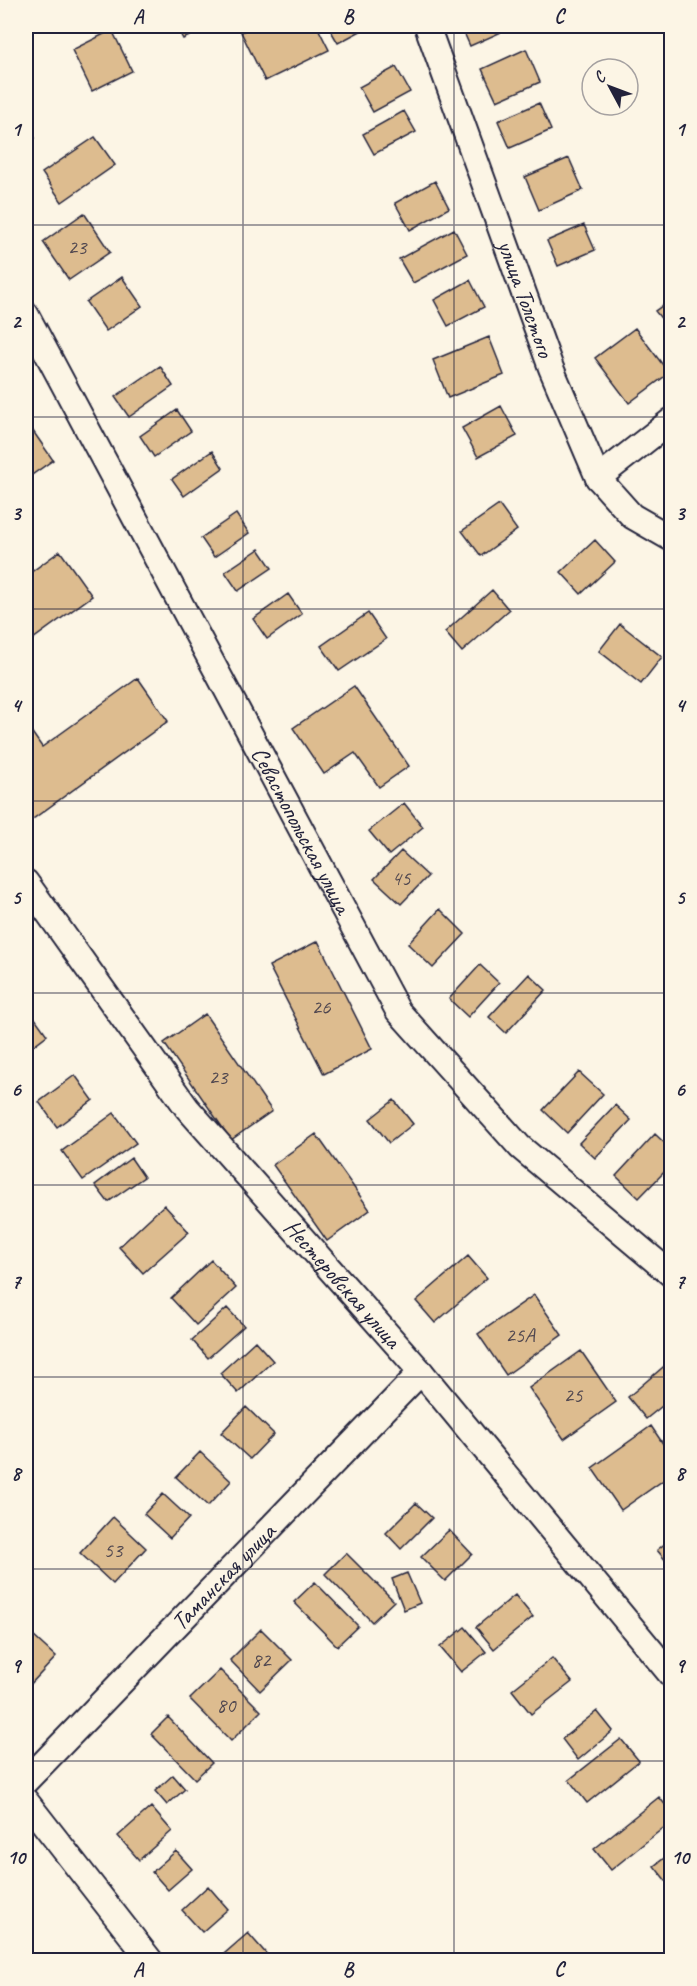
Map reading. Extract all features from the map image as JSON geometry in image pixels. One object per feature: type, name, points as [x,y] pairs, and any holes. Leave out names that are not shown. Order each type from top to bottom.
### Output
[{"type":"street","name":"улица Толстого","points":[[427,26],[551,368],[598,478],[632,516],[672,539]]},
{"type":"street","name":"Севастопольская улица","points":[[26,314],[398,1011],[520,1147],[672,1275]]},
{"type":"street","points":[[598,478],[672,420]]},
{"type":"street","name":"Нестеровская улица","points":[[26,882],[187,1108],[421,1372],[672,1676]]},
{"type":"street","name":"Таманская улица","points":[[26,1781],[421,1372]]},
{"type":"street","points":[[26,1801],[150,1960]]},
{"type":"path","points":[[26,30],[35,26]]},
{"type":"building","points":[[176,26],[211,26],[183,39]]},
{"type":"building","points":[[254,26],[317,26],[329,50],[265,81],[241,32]]},
{"type":"building","points":[[328,26],[370,26],[338,43]]},
{"type":"building","points":[[461,26],[504,26],[506,30],[470,46]]},
{"type":"building","points":[[112,30],[132,71],[92,91],[72,50]]},
{"type":"building","points":[[526,49],[540,82],[497,101],[482,69]]},
{"type":"building","points":[[396,67],[410,92],[373,112],[359,87]]},
{"type":"building","points":[[539,103],[551,130],[510,148],[498,121]]},
{"type":"building","points":[[404,111],[416,132],[374,154],[363,134]]},
{"type":"building","points":[[26,125],[35,138],[26,145]]},
{"type":"building","points":[[95,137],[115,165],[62,202],[42,173]]},
{"type":"building","points":[[569,158],[583,190],[539,210],[525,177]]},
{"type":"building","points":[[435,181],[449,208],[410,230],[395,203]]},
{"type":"building","points":[[84,213],[110,252],[69,280],[43,242]]},
{"type":"building","points":[[584,225],[595,250],[558,266],[547,241]]},
{"type":"building","points":[[454,229],[467,254],[413,283],[399,259]]},
{"type":"building","points":[[122,277],[142,306],[106,331],[86,302]]},
{"type":"building","points":[[470,280],[484,307],[448,326],[434,300]]},
{"type":"building","points":[[672,299],[672,332],[655,311]]},
{"type":"building","points":[[635,328],[669,373],[629,403],[595,358]]},
{"type":"building","points":[[489,337],[504,375],[448,398],[433,360]]},
{"type":"building","points":[[160,366],[173,386],[129,417],[115,397]]},
{"type":"building","points":[[501,406],[517,436],[478,457],[462,428]]},
{"type":"building","points":[[177,410],[191,431],[154,457],[140,436]]},
{"type":"building","points":[[26,421],[53,460],[26,479]]},
{"type":"building","points":[[672,443],[672,459],[664,450]]},
{"type":"building","points":[[212,451],[223,468],[184,496],[172,479]]},
{"type":"building","points":[[499,505],[517,530],[481,556],[462,531]]},
{"type":"building","points":[[236,514],[249,533],[214,557],[201,538]]},
{"type":"building","points":[[595,540],[615,562],[581,594],[561,572]]},
{"type":"building","points":[[259,549],[272,568],[238,591],[225,572]]},
{"type":"building","points":[[60,551],[92,596],[26,644],[26,576]]},
{"type":"building","points":[[492,590],[509,610],[462,652],[445,632]]},
{"type":"building","points":[[288,594],[302,614],[267,639],[253,619]]},
{"type":"building","points":[[368,613],[386,639],[339,671],[321,646]]},
{"type":"building","points":[[620,624],[662,657],[641,684],[599,651]]},
{"type":"building","points":[[138,678],[168,721],[26,824],[26,724],[42,747]]},
{"type":"building","points":[[354,686],[409,766],[379,787],[355,753],[324,774],[293,728]]},
{"type":"building","points":[[404,803],[423,827],[389,855],[369,831]]},
{"type":"building","points":[[401,851],[428,876],[401,904],[374,879]]},
{"type":"building","points":[[440,909],[465,934],[433,968],[408,944]]},
{"type":"building","points":[[318,941],[372,1049],[324,1074],[269,966]]},
{"type":"building","points":[[480,965],[499,983],[468,1017],[449,999]]},
{"type":"building","points":[[529,974],[546,990],[506,1033],[489,1017]]},
{"type":"building","points":[[26,1008],[47,1035],[26,1051]]},
{"type":"building","points":[[205,1014],[272,1111],[231,1140],[164,1043]]},
{"type":"building","points":[[579,1072],[603,1094],[567,1133],[543,1110]]},
{"type":"building","points":[[75,1075],[93,1100],[57,1127],[39,1102]]},
{"type":"building","points":[[394,1100],[413,1124],[389,1143],[370,1119]]},
{"type":"building","points":[[615,1105],[631,1120],[595,1158],[579,1143]]},
{"type":"building","points":[[114,1113],[136,1143],[83,1180],[62,1151]]},
{"type":"building","points":[[316,1134],[370,1210],[327,1241],[273,1165]]},
{"type":"building","points":[[655,1134],[672,1150],[672,1164],[639,1198],[616,1176]]},
{"type":"building","points":[[131,1158],[144,1177],[108,1202],[95,1185]]},
{"type":"building","points":[[164,1205],[189,1232],[143,1273],[119,1247]]},
{"type":"building","points":[[468,1256],[487,1278],[435,1323],[416,1301]]},
{"type":"building","points":[[211,1260],[236,1288],[196,1325],[171,1298]]},
{"type":"building","points":[[534,1295],[562,1335],[506,1375],[478,1334]]},
{"type":"building","points":[[227,1308],[244,1326],[208,1358],[192,1340]]},
{"type":"building","points":[[255,1341],[273,1361],[238,1393],[220,1373]]},
{"type":"building","points":[[581,1351],[616,1402],[564,1439],[529,1388]]},
{"type":"building","points":[[669,1362],[672,1365],[672,1398],[646,1419],[628,1397]]},
{"type":"building","points":[[246,1407],[274,1434],[250,1459],[221,1433]]},
{"type":"building","points":[[651,1426],[672,1457],[672,1474],[621,1510],[592,1468]]},
{"type":"building","points":[[200,1452],[231,1481],[208,1506],[176,1477]]},
{"type":"building","points":[[163,1494],[189,1518],[170,1538],[144,1514]]},
{"type":"building","points":[[416,1503],[432,1518],[401,1549],[386,1533]]},
{"type":"building","points":[[113,1517],[146,1548],[113,1584],[80,1553]]},
{"type":"building","points":[[449,1530],[472,1554],[445,1581],[421,1557]]},
{"type":"building","points":[[672,1538],[672,1568],[657,1550]]},
{"type":"building","points":[[346,1553],[394,1601],[372,1622],[325,1574]]},
{"type":"building","points":[[407,1573],[420,1603],[404,1610],[392,1579]]},
{"type":"building","points":[[315,1582],[358,1626],[337,1646],[294,1602]]},
{"type":"building","points":[[515,1595],[533,1617],[494,1649],[476,1627]]},
{"type":"building","points":[[465,1627],[486,1652],[461,1672],[440,1647]]},
{"type":"building","points":[[261,1629],[292,1660],[260,1691],[230,1660]]},
{"type":"building","points":[[32,1635],[56,1657],[26,1689],[26,1642]]},
{"type":"building","points":[[552,1658],[572,1682],[531,1714],[512,1690]]},
{"type":"building","points":[[220,1670],[261,1711],[231,1741],[190,1699]]},
{"type":"building","points":[[597,1711],[613,1731],[578,1760],[562,1739]]},
{"type":"building","points":[[168,1717],[212,1763],[195,1779],[151,1734]]},
{"type":"building","points":[[621,1739],[639,1761],[587,1803],[569,1780]]},
{"type":"building","points":[[173,1775],[185,1789],[167,1805],[155,1791]]},
{"type":"building","points":[[659,1797],[672,1813],[672,1821],[611,1870],[594,1849]]},
{"type":"building","points":[[151,1807],[172,1831],[139,1860],[118,1836]]},
{"type":"building","points":[[176,1851],[192,1869],[168,1890],[152,1872]]},
{"type":"building","points":[[672,1852],[672,1885],[670,1886],[654,1866]]},
{"type":"building","points":[[208,1886],[228,1909],[202,1932],[182,1910]]},
{"type":"building","points":[[248,1933],[270,1958],[268,1960],[217,1960]]}]
